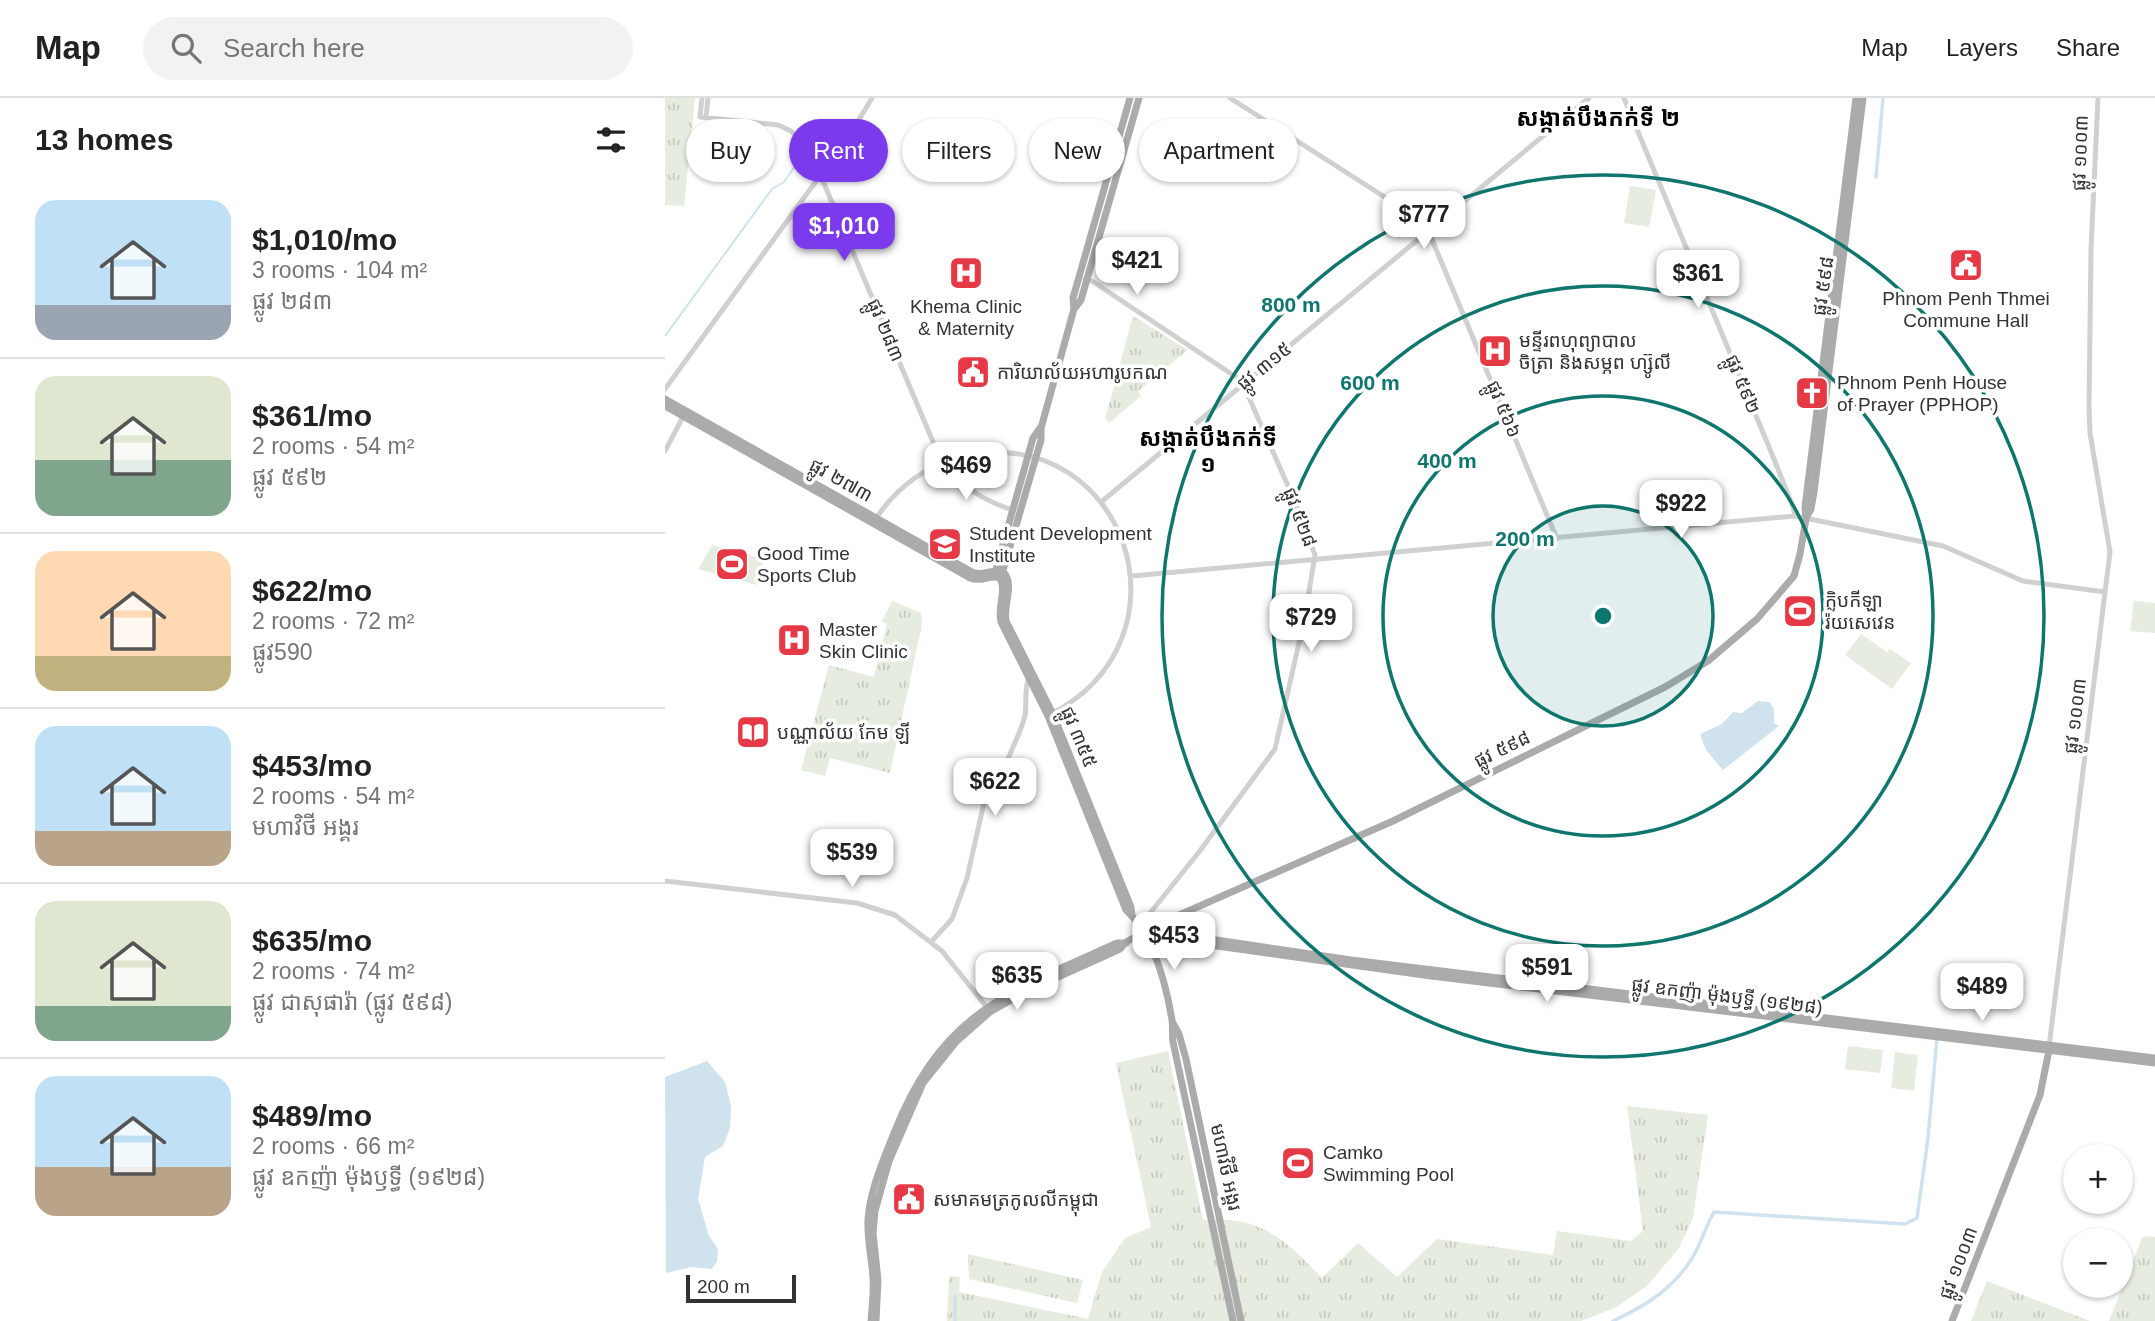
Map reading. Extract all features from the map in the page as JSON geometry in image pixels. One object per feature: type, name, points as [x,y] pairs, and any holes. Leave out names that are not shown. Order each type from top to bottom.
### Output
[{"type":"main road","name":"ផ្លូវ ៥៩៨","points":[[988,1009],[1023,986],[1404,816],[1693,671],[1727,647],[1757,619],[1787,586],[1797,568],[1806,519],[1805,507],[1856,98]]},
{"type":"main road","name":"ផ្លូវ ៥៩៨","points":[[1806,519],[1814,492],[1863,98]]},
{"type":"main road","points":[[998,574],[1013,510],[1041,440],[1041,428],[1074,309],[1073,298],[1083,279],[1134,99]]},
{"type":"main road","name":"ផ្លូវ ២៧៣","points":[[665,399],[724,436],[977,574],[998,574]]},
{"type":"main road","name":"ផ្លូវ ២៧៣","points":[[665,406],[685,413]]},
{"type":"main road","points":[[998,574],[1032,457]]},
{"type":"main road","name":"ផ្លូវ ៣៥៥","points":[[998,574],[1007,576],[1009,583],[1006,621],[1050,715],[1131,907],[1132,916],[1143,933]]},
{"type":"main road","name":"ផ្លូវ ឧកញ៉ា ម៉ុងឫទ្ធី (១៩២៨)","points":[[1143,933],[1183,935],[1333,961],[2155,1060]]},
{"type":"main road","name":"មហាវិថី អង្គរ","points":[[1143,933],[1163,983],[1173,1023],[1173,1042],[1233,1321]]},
{"type":"main road","points":[[871,1321],[873,1280],[868,1219],[884,1159],[918,1081],[951,1038],[988,1009]]},
{"type":"main road","points":[[876,1321],[878,1280],[873,1220],[889,1161],[923,1083],[956,1042],[988,1009]]},
{"type":"main road","name":"មហាវិថី អង្គរ","points":[[1173,1023],[1186,1059],[1241,1321]]},
{"type":"main road","name":"ផ្លូវ ១០០៣","points":[[1952,1321],[2040,1095],[2049,1048]]},
{"type":"street","points":[[702,98],[703,117]]},
{"type":"street","points":[[703,117],[708,98]]},
{"type":"street","points":[[860,119],[872,98]]},
{"type":"street","name":"ផ្លូវ ៥៦៦","points":[[1230,98],[1419,219],[1428,230],[1557,538]]},
{"type":"street","name":"ផ្លូវ ៣១៥","points":[[1101,502],[1589,98]]},
{"type":"street","name":"ផ្លូវ ៥៩២","points":[[1624,98],[1794,507],[1795,516]]},
{"type":"street","name":"ផ្លូវ ១០០៣","points":[[2049,1048],[2110,552],[2090,433],[2089,408],[2091,249],[2098,98]]},
{"type":"street","name":"ផ្លូវ ២៨៣","points":[[703,117],[784,127],[789,130]]},
{"type":"street","points":[[665,389],[815,182]]},
{"type":"street","name":"ផ្លូវ ២៨៣","points":[[826,182],[943,462],[956,480],[989,503],[1013,510]]},
{"type":"street","name":"ផ្លូវ ៥២៨","points":[[1083,279],[1243,384],[1296,505],[1315,560],[1276,746],[1199,852],[1151,912],[1143,933]]},
{"type":"street","points":[[665,451],[685,413]]},
{"type":"street","points":[[875,520],[908,483],[943,462],[981,453],[1032,457],[1072,476],[1101,502],[1125,545],[1132,576],[1129,619],[1115,656],[1091,687],[1050,715]]},
{"type":"street","points":[[1132,576],[1795,516],[1944,546],[2023,581],[2105,592]]},
{"type":"street","points":[[931,942],[955,912],[972,858],[991,772],[1005,768],[1024,719],[1031,676]]},
{"type":"street","points":[[665,881],[862,904],[901,918],[952,963],[988,1009]]},
{"type":"green space","points":[[665,98],[695,98],[693,119],[686,119],[684,206],[665,205]]},
{"type":"green space","points":[[1630,186],[1656,190],[1649,227],[1624,223]]},
{"type":"green space","points":[[1133,316],[1188,350],[1138,391],[1141,396],[1109,423],[1105,419]]},
{"type":"green space","name":"Good Time Sports Club","points":[[712,545],[764,559],[757,585],[698,569]]},
{"type":"green space","points":[[892,601],[921,613],[922,624],[890,773],[830,758],[825,776],[801,770],[829,665],[874,677],[887,624],[882,621]]},
{"type":"green space","points":[[2134,601],[2155,603],[2155,633],[2130,631]]},
{"type":"green space","points":[[1861,634],[1887,652],[1890,649],[1911,663],[1892,689],[1845,655]]},
{"type":"green space","points":[[1848,1046],[1883,1050],[1880,1073],[1845,1069]]},
{"type":"green space","points":[[1168,1051],[1203,1220],[1242,1222],[1259,1227],[1279,1238],[1322,1278],[1358,1243],[1397,1277],[1437,1239],[1553,1255],[1557,1231],[1631,1241],[1643,1231],[1627,1106],[1708,1115],[1693,1218],[1679,1248],[1648,1285],[1617,1307],[1581,1321],[947,1321],[949,1276],[960,1277],[959,1292],[1088,1319],[1102,1272],[1125,1238],[1151,1227],[1116,1063]]},
{"type":"green space","points":[[1895,1052],[1918,1055],[1914,1091],[1891,1088]]},
{"type":"green space","points":[[2155,1237],[2155,1321],[2109,1321],[2118,1298],[2133,1298],[2133,1261],[2142,1238]]},
{"type":"green space","points":[[968,1254],[1083,1280],[1077,1303],[969,1279]]},
{"type":"green space","points":[[1987,1281],[2090,1321],[1971,1321]]},
{"type":"water","points":[[1758,701],[1769,702],[1774,709],[1774,723],[1779,726],[1723,770],[1706,750],[1700,734],[1722,724],[1733,712],[1742,713]]},
{"type":"water","points":[[707,1061],[725,1082],[731,1106],[730,1128],[723,1146],[705,1157],[698,1199],[709,1236],[718,1249],[717,1261],[712,1269],[691,1267],[666,1273],[665,1077]]},
{"type":"waterway","points":[[1876,177],[1883,98]]},
{"type":"waterway","points":[[665,336],[772,189],[784,182],[789,175]]},
{"type":"waterway","points":[[1613,1321],[1648,1302],[1677,1278],[1693,1257],[1714,1212],[1905,1224],[1917,1218],[1937,1038]]},
{"type":"waterway","points":[[955,1296],[955,1321]]},
{"type":"place","name":"Phnom Penh Thmei Commune Hall","points":[[1966,265]]},
{"type":"place","name":"Khema Clinic & Maternity","points":[[966,273]]},
{"type":"place","name":"មន្ទីរពហុព្យាបាល ចិត្រា និងសម្ភព ហ្ស៊ូលី","points":[[1495,351]]},
{"type":"place","name":"ការិយាល័យអហារូបកណ","points":[[973,372]]},
{"type":"place","name":"Phnom Penh House of Prayer (PPHOP)","points":[[1812,393]]},
{"type":"place","name":"Student Development Institute","points":[[945,544]]},
{"type":"place","name":"Good Time Sports Club","points":[[732,564]]},
{"type":"place","name":"ក្លិបកីឡា រ៉យសេវេន","points":[[1800,611]]},
{"type":"place","name":"Master Skin Clinic","points":[[794,640]]},
{"type":"place","name":"បណ្ណាល័យ កែម ឡី","points":[[753,732]]},
{"type":"place","name":"Camko Swimming Pool","points":[[1298,1163]]},
{"type":"place","name":"សមាគមត្រកូលលីកម្ពុជា","points":[[909,1199]]},
{"type":"district","name":"សង្កាត់បឹងកក់ទី ២","points":[[1598,118]]},
{"type":"district","name":"សង្កាត់បឹងកក់ទី ១","points":[[1208,451]]}]
